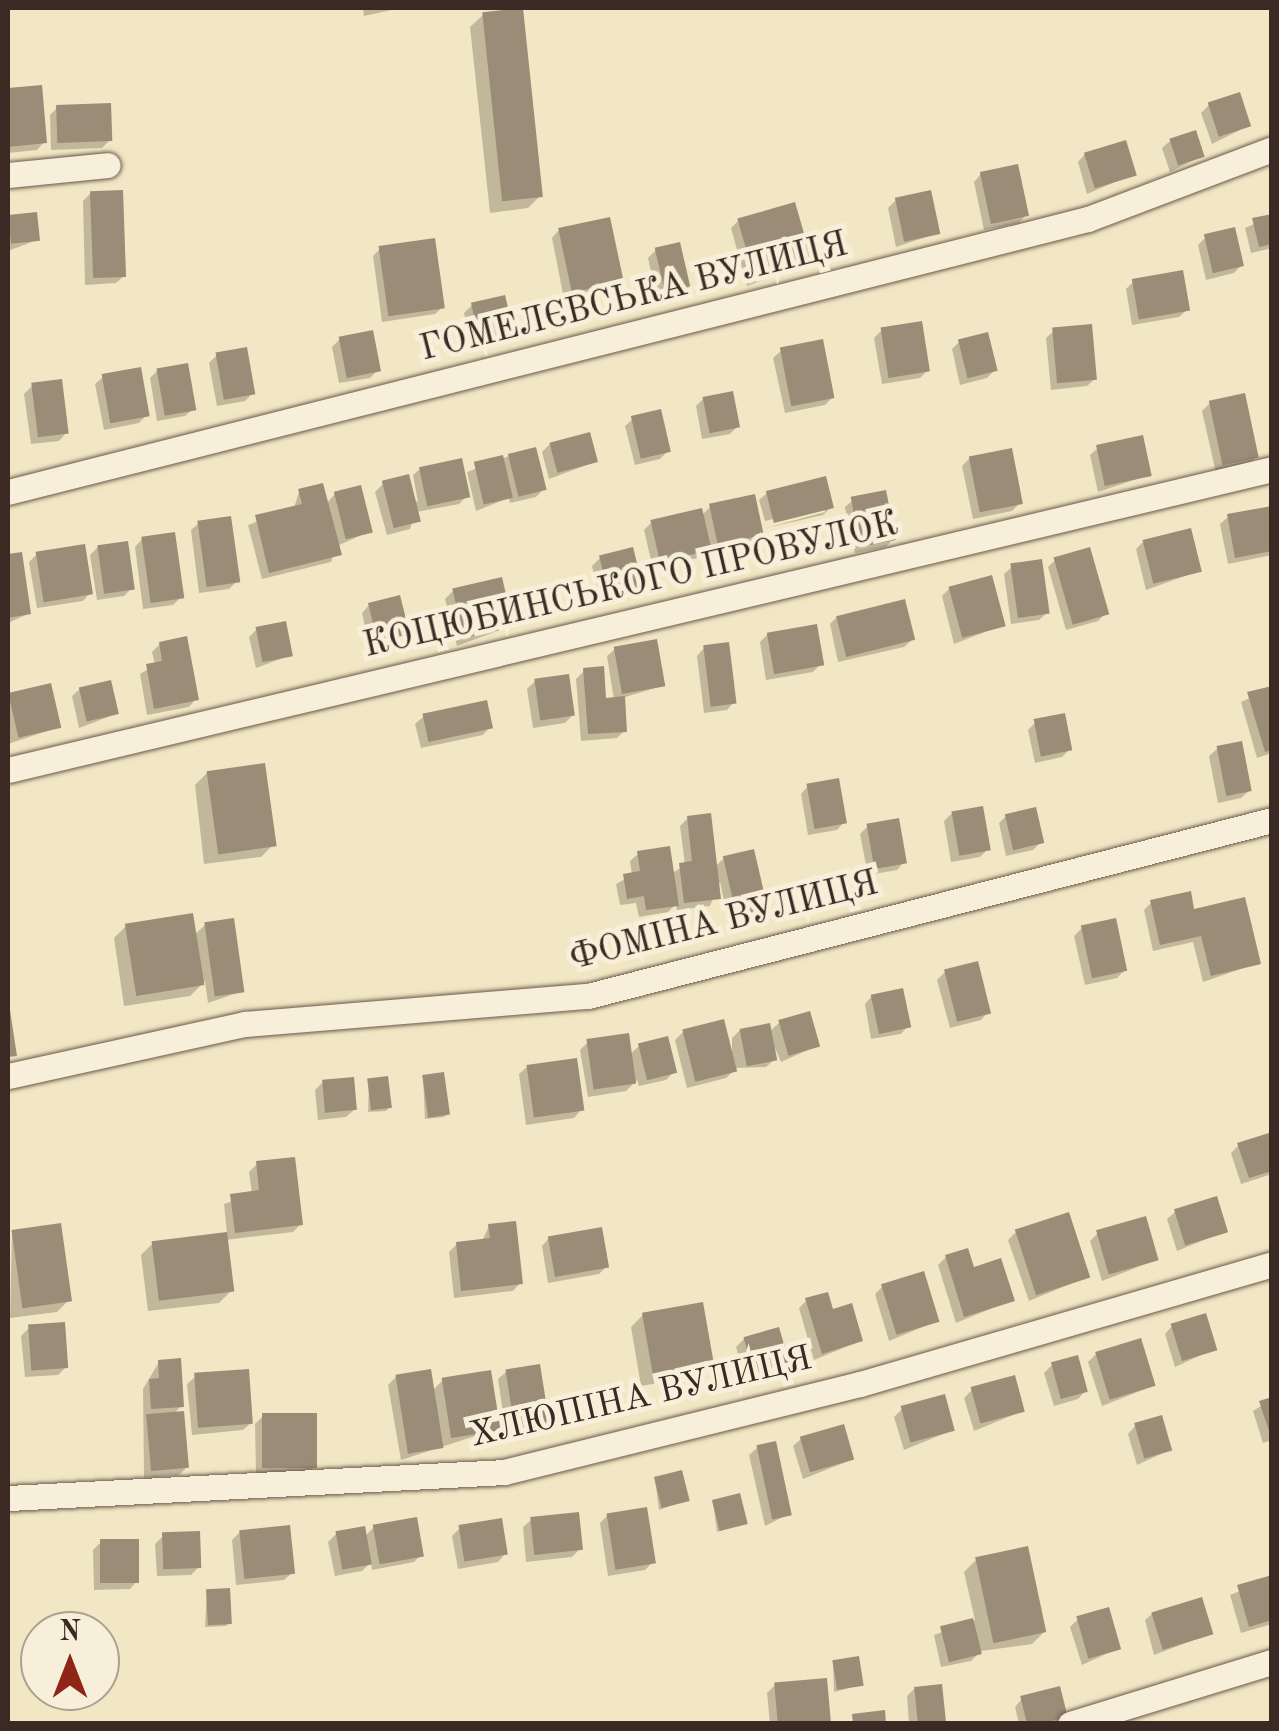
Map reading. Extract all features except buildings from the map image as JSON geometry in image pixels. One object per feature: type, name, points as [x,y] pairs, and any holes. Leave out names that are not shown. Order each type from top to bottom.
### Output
[{"type":"street","name":"ГОМЕЛЄВСЬКА ВУЛИЦЯ","points":[[8,492],[1088,219],[1272,149]]},
{"type":"street","points":[[8,175],[108,166]]},
{"type":"street","name":"КОЦЮБИНСЬКОГО ПРОВУЛОК","points":[[8,770],[1272,469]]},
{"type":"street","name":"ФОМІНА ВУЛИЦЯ","points":[[8,1076],[246,1024],[588,996],[1272,820]]},
{"type":"street","name":"ХЛЮПІНА ВУЛИЦЯ","points":[[8,1500],[504,1472],[860,1384],[1272,1264]]},
{"type":"street","points":[[1070,1724],[1272,1662]]}]
